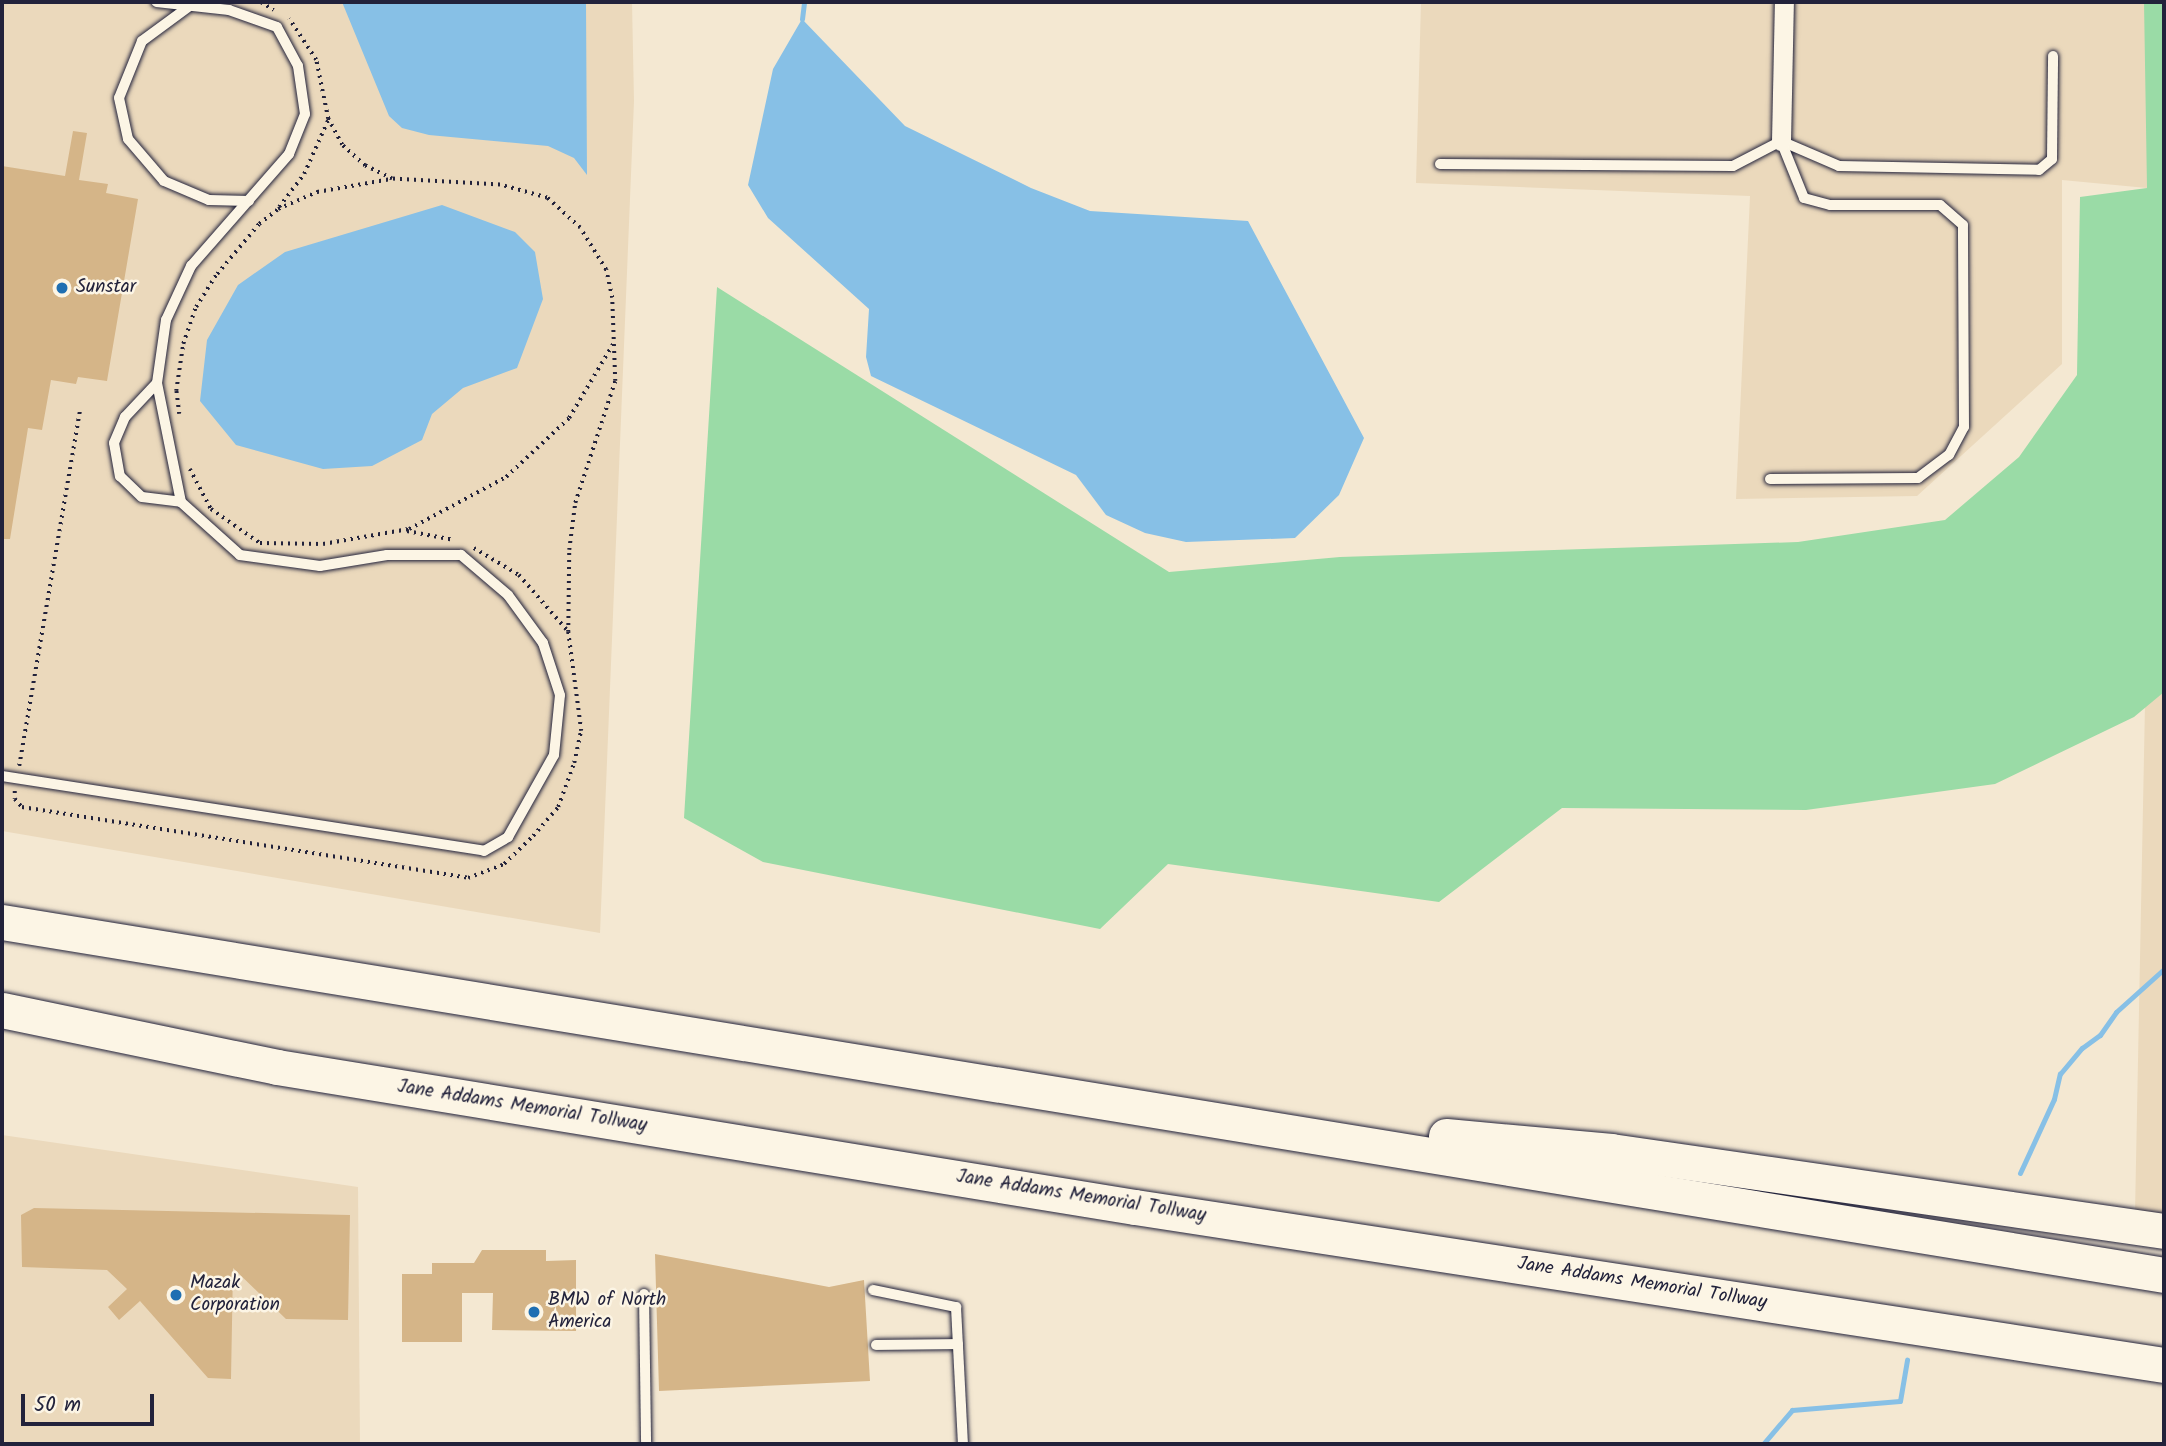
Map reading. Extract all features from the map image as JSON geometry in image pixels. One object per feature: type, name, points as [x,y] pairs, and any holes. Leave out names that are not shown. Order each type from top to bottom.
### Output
[{"type":"highway","points":[[2,922],[2164,1275]]},
{"type":"highway","name":"Jane Addams Memorial Tollway","points":[[2,1010],[277,1067],[1121,1204],[2164,1365]]},
{"type":"highway","points":[[1148,1108],[1611,1151],[2164,1231]]},
{"type":"street","points":[[1781,141],[1784,2]]},
{"type":"lane","points":[[156,2],[229,10],[277,27],[298,66],[304,114],[289,154],[191,266],[166,320],[157,383],[181,502]]},
{"type":"lane","points":[[191,5],[142,40],[119,99],[128,139],[164,181],[209,200],[248,201]]},
{"type":"lane","points":[[1781,141],[1839,166],[2039,170],[2052,159],[2053,56]]},
{"type":"lane","points":[[1440,163],[1733,166],[1781,141]]},
{"type":"lane","points":[[1770,479],[1918,478],[1949,455],[1964,426],[1963,225],[1940,205],[1830,205],[1804,198],[1781,141]]},
{"type":"lane","points":[[2,776],[484,851],[508,836],[529,805],[554,755],[560,695],[543,643],[508,595],[461,555],[387,555],[320,566],[240,555],[181,502],[142,497],[120,476],[114,443],[125,417],[157,383]]},
{"type":"lane","points":[[873,1290],[956,1307],[963,1444]]},
{"type":"lane","points":[[644,1294],[646,1444]]},
{"type":"lane","points":[[876,1345],[958,1344]]},
{"type":"path","points":[[278,209],[304,174],[328,119]]},
{"type":"path","points":[[180,427],[176,391],[183,345],[196,307],[217,274],[259,224],[278,209],[317,192],[392,179]]},
{"type":"path","points":[[186,461],[211,509],[260,543],[323,544],[409,529],[506,477],[569,418],[614,342]]},
{"type":"shaded area","points":[[2,2],[632,2],[634,101],[600,933],[2,831]]},
{"type":"shaded area","points":[[1421,2],[2164,2],[2164,1218],[2135,1213],[2151,399],[2147,188],[2062,180],[2062,364],[1917,496],[1736,499],[1750,196],[1416,183]]},
{"type":"shaded area","points":[[2,1135],[358,1187],[360,1444],[2,1444]]},
{"type":"green space","points":[[2144,2],[2164,2],[2164,692],[2134,717],[1995,784],[1806,810],[1562,808],[1439,902],[1168,864],[1100,929],[763,862],[684,818],[717,287],[1169,572],[1340,557],[1798,542],[1945,520],[2019,457],[2077,375],[2080,197],[2147,188]]},
{"type":"water","points":[[342,2],[586,2],[587,175],[574,158],[548,146],[429,135],[402,128],[389,116]]},
{"type":"water","points":[[802,19],[905,126],[1031,188],[1090,211],[1248,221],[1364,438],[1339,495],[1295,538],[1186,542],[1145,533],[1106,515],[1076,475],[871,376],[866,357],[869,309],[768,218],[748,185],[773,69]]},
{"type":"water","points":[[442,205],[515,232],[535,252],[543,299],[517,368],[463,388],[432,414],[422,440],[372,466],[323,469],[236,445],[200,401],[207,340],[238,285],[285,252]]},
{"type":"building","name":"Sunstar","points":[[73,131],[87,133],[79,180],[108,184],[106,193],[138,199],[107,381],[78,377],[76,384],[51,380],[42,430],[28,428],[10,539],[2,539],[2,166],[65,176]]},
{"type":"building","name":"Mazak Corporation","points":[[34,1208],[350,1215],[348,1320],[286,1319],[233,1268],[231,1379],[208,1378],[140,1301],[119,1320],[108,1307],[127,1289],[107,1270],[22,1267],[21,1215]]},
{"type":"building","name":"BMW of North America","points":[[482,1250],[546,1250],[546,1261],[576,1260],[576,1331],[492,1330],[493,1293],[462,1293],[462,1342],[402,1342],[402,1274],[432,1274],[432,1263],[474,1263]]},
{"type":"building","points":[[655,1254],[829,1287],[864,1280],[870,1381],[659,1391]]},
{"type":"waterway","points":[[802,19],[804,2]]},
{"type":"waterway","points":[[2020,1173],[2054,1099],[2060,1074],[2082,1048],[2100,1035],[2116,1012],[2164,969]]},
{"type":"waterway","points":[[1763,1444],[1792,1410],[1900,1401],[1907,1360]]},
{"type":"place","name":"Sunstar","points":[[62,288]]},
{"type":"place","name":"Mazak Corporation","points":[[176,1295]]},
{"type":"place","name":"BMW of North America","points":[[534,1312]]}]
